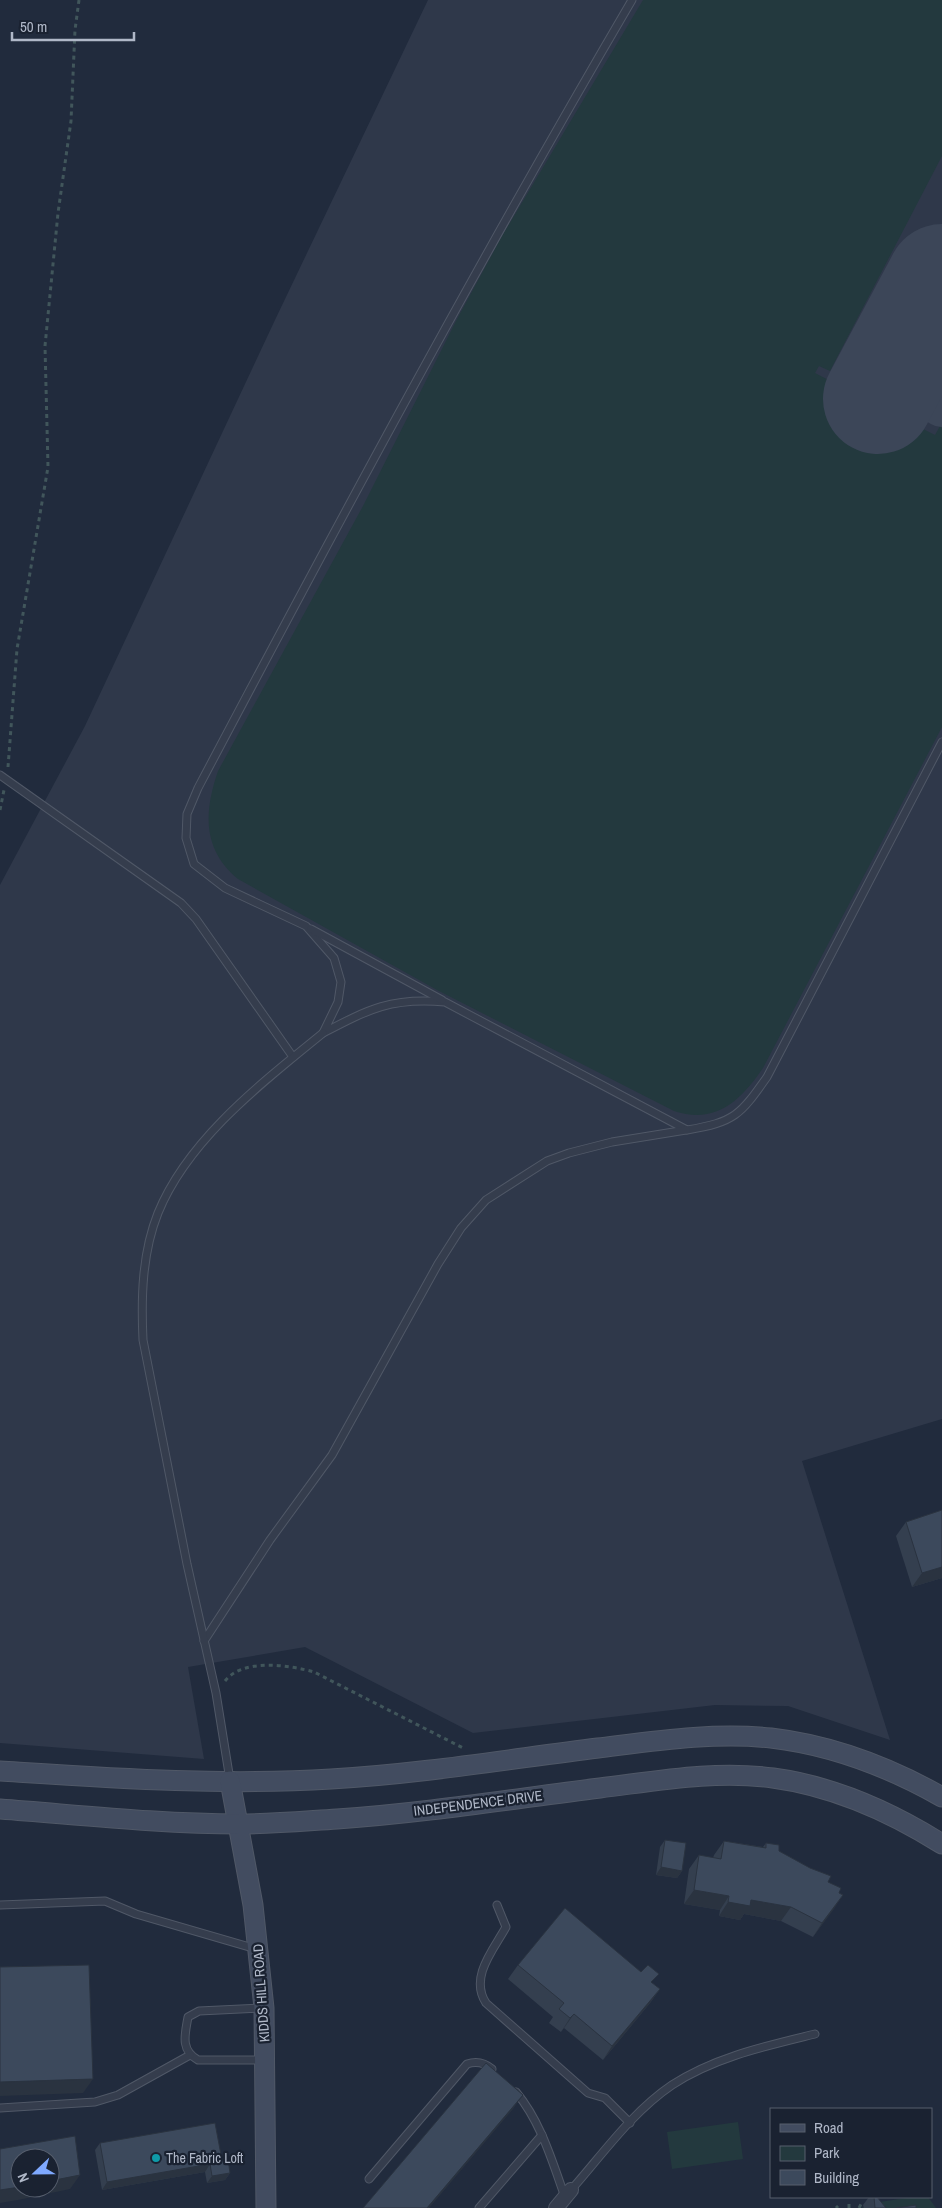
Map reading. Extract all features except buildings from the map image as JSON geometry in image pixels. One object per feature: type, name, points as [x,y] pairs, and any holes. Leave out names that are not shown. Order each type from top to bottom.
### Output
[{"type":"street","points":[[0,1771],[91,1778],[265,1783],[333,1779],[665,1740],[739,1736],[798,1742],[834,1751],[880,1767],[942,1797]]},
{"type":"street","name":"INDEPENDENCE DRIVE","points":[[0,1809],[128,1820],[240,1824],[397,1813],[686,1777],[745,1776],[798,1782],[860,1801],[889,1814],[942,1844]]},
{"type":"street","name":"KIDDS HILL ROAD","points":[[230,1781],[240,1824],[259,1950],[264,2008],[266,2208]]},
{"type":"lane","points":[[632,0],[533,168],[433,348],[198,788],[187,814],[186,838],[194,864],[225,888],[306,926],[687,1130]]},
{"type":"lane","points":[[204,1641],[270,1540],[332,1455],[438,1264],[461,1228],[486,1200],[547,1161],[612,1142],[723,1122],[744,1110],[767,1077],[942,742]]},
{"type":"lane","points":[[3,777],[181,903],[196,919],[293,1057]]},
{"type":"lane","points":[[306,926],[334,958],[341,982],[338,1002],[323,1032]]},
{"type":"lane","points":[[230,1781],[216,1693],[143,1340],[142,1303],[148,1253],[158,1213],[178,1174],[204,1139],[323,1032],[350,1018],[394,1002],[416,999],[445,1002]]},
{"type":"lane","points":[[0,1906],[105,1901],[136,1914],[259,1950]]},
{"type":"lane","points":[[497,1905],[506,1927],[480,1974],[482,1996],[486,2002],[588,2093],[605,2098],[630,2123]]},
{"type":"lane","points":[[264,2008],[199,2011],[188,2017],[184,2046],[190,2055],[198,2060],[266,2060]]},
{"type":"lane","points":[[513,2089],[530,2112],[542,2136],[564,2199],[630,2123],[671,2086],[706,2066],[763,2047],[815,2034]]},
{"type":"lane","points":[[0,2108],[95,2102],[118,2095],[190,2055]]},
{"type":"lane","points":[[369,2179],[468,2064],[473,2062],[482,2063],[497,2073]]},
{"type":"lane","points":[[479,2208],[542,2136]]},
{"type":"path","points":[[0,810],[17,649],[48,467],[46,346],[58,214],[71,121],[75,30],[79,0]]},
{"type":"path","points":[[216,1693],[230,1675],[242,1670],[257,1666],[292,1666],[314,1672],[466,1749]]},
{"type":"path","points":[[859,2208],[862,2202]]},
{"type":"shaded area","points":[[428,0],[942,0],[942,1419],[802,1461],[890,1740],[788,1706],[715,1705],[473,1733],[305,1647],[188,1667],[204,1759],[0,1743],[0,885],[85,726],[275,320]]},
{"type":"green space","points":[[643,0],[942,0],[942,156],[830,371],[819,366],[815,373],[842,387],[845,382],[909,416],[907,421],[935,435],[940,426],[942,428],[942,727],[763,1068],[746,1090],[726,1107],[703,1115],[674,1111],[437,990],[238,879],[226,867],[218,855],[209,829],[210,801],[218,771],[363,506],[456,321],[502,236]]},
{"type":"green space","points":[[738,2122],[743,2159],[672,2169],[667,2132]]},
{"type":"green space","points":[[906,2198],[929,2198],[936,2208],[862,2208],[866,2204]]},
{"type":"taxiway","points":[[891,377],[942,405]]},
{"type":"runway","points":[[878,399],[942,279]]},
{"type":"place","name":"The Fabric Loft","points":[[156,2158]]}]
